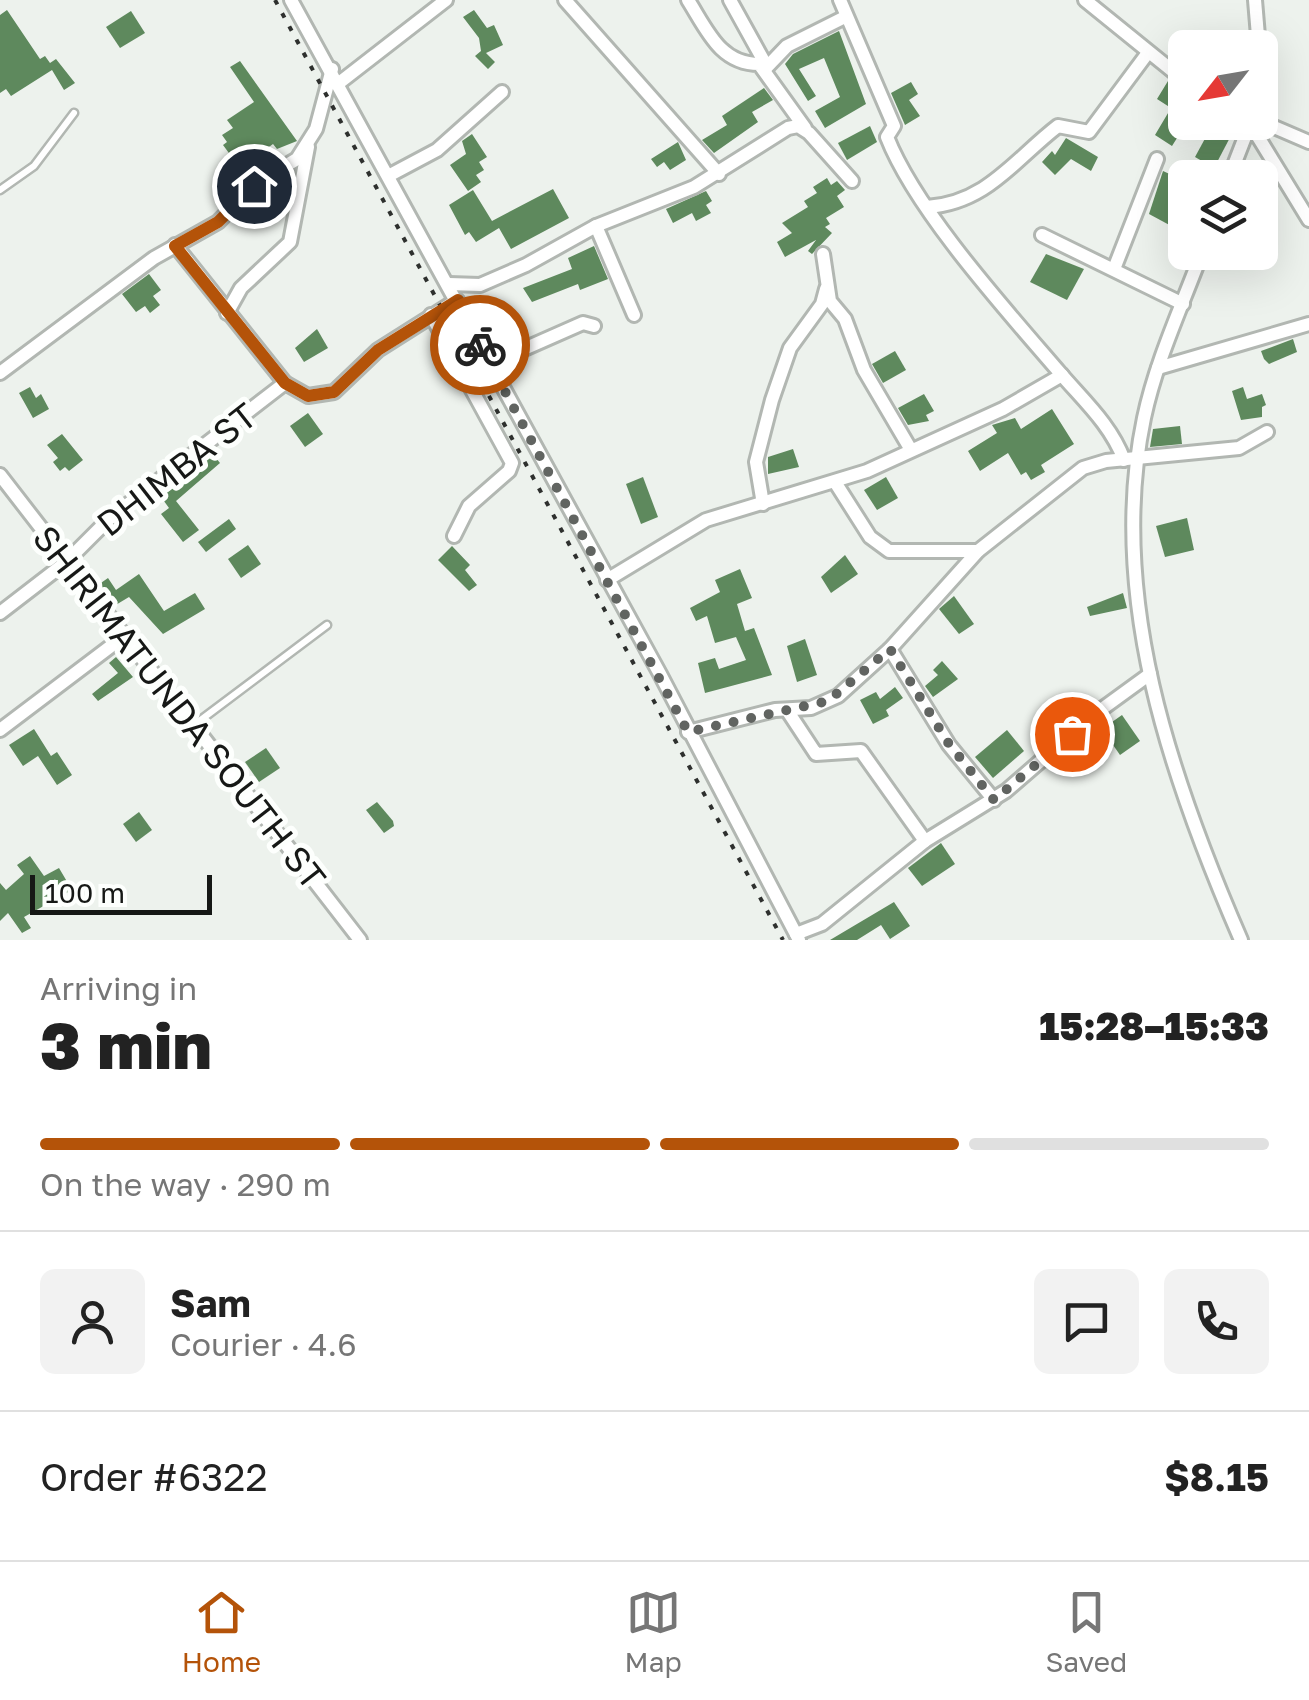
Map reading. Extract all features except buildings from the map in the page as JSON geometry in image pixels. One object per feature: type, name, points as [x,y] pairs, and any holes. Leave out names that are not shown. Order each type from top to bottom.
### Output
[{"type":"street","points":[[291,0],[390,174],[797,937],[832,917],[926,841],[994,800],[1094,714],[1150,674]]},
{"type":"street","points":[[339,82],[446,0]]},
{"type":"street","points":[[564,0],[718,174]]},
{"type":"street","points":[[688,0],[723,52],[742,64],[756,62],[765,67]]},
{"type":"street","points":[[730,0],[765,67],[808,132],[852,181]]},
{"type":"street","points":[[840,0],[894,126],[888,140],[928,206],[1130,459]]},
{"type":"street","points":[[1085,0],[1168,69]]},
{"type":"street","points":[[1255,0],[1258,30]]},
{"type":"street","points":[[765,67],[787,46],[846,17]]},
{"type":"street","points":[[928,206],[958,203],[984,189],[1026,158],[1058,126],[1088,132],[1147,54]]},
{"type":"street","points":[[227,313],[241,288],[290,242],[308,148],[332,69]]},
{"type":"street","points":[[390,174],[437,150],[502,92]]},
{"type":"street","points":[[449,284],[468,286],[494,280],[558,250],[596,226],[718,174],[788,128],[798,126],[808,132]]},
{"type":"street","points":[[1278,131],[1309,142]]},
{"type":"street","points":[[1263,140],[1309,220]]},
{"type":"street","points":[[0,373],[175,246],[218,222],[254,186],[308,148]]},
{"type":"street","points":[[1114,270],[1157,159]]},
{"type":"street","points":[[596,226],[634,315]]},
{"type":"street","points":[[1042,235],[1182,304]]},
{"type":"street","points":[[175,246],[285,383]]},
{"type":"street","points":[[763,504],[756,472],[758,448],[790,348],[822,304],[826,288],[823,254]]},
{"type":"street","points":[[1195,270],[1158,368],[1130,459],[1141,631],[1206,862],[1242,940]]},
{"type":"street","points":[[826,288],[845,319],[864,370],[911,450]]},
{"type":"street","name":"DHIMBA ST","points":[[0,613],[65,563],[109,520],[285,383],[308,396],[334,392],[378,350],[458,300]]},
{"type":"street","points":[[431,315],[512,463],[509,471],[469,506],[454,536]]},
{"type":"street","points":[[490,364],[583,323],[594,326]]},
{"type":"street","points":[[1158,368],[1309,324]]},
{"type":"street","points":[[607,580],[706,520],[836,482],[1003,409],[1062,376]]},
{"type":"street","points":[[688,732],[811,708],[838,696],[890,649],[978,552],[1073,474],[1095,462],[1239,448],[1267,432]]},
{"type":"street","name":"SHIRIMATUNDA SOUTH ST","points":[[0,475],[360,940]]},
{"type":"street","points":[[836,482],[870,537],[889,551],[978,552]]},
{"type":"street","points":[[0,730],[123,636]]},
{"type":"street","points":[[890,649],[949,744],[994,800]]},
{"type":"street","points":[[787,710],[816,754],[861,751],[926,841]]},
{"type":"lane","points":[[0,190],[34,166],[74,113]]},
{"type":"lane","points":[[193,726],[327,625]]},
{"type":"railway","points":[[275,0],[783,940]]},
{"type":"way so far","points":[[480,345],[688,732],[775,710],[811,708],[845,690],[890,649],[921,692],[949,744],[994,800],[1072,734]]},
{"type":"route","points":[[254,186],[218,222],[175,246],[285,383],[308,396],[334,392],[378,350],[458,300],[480,345]]}]
